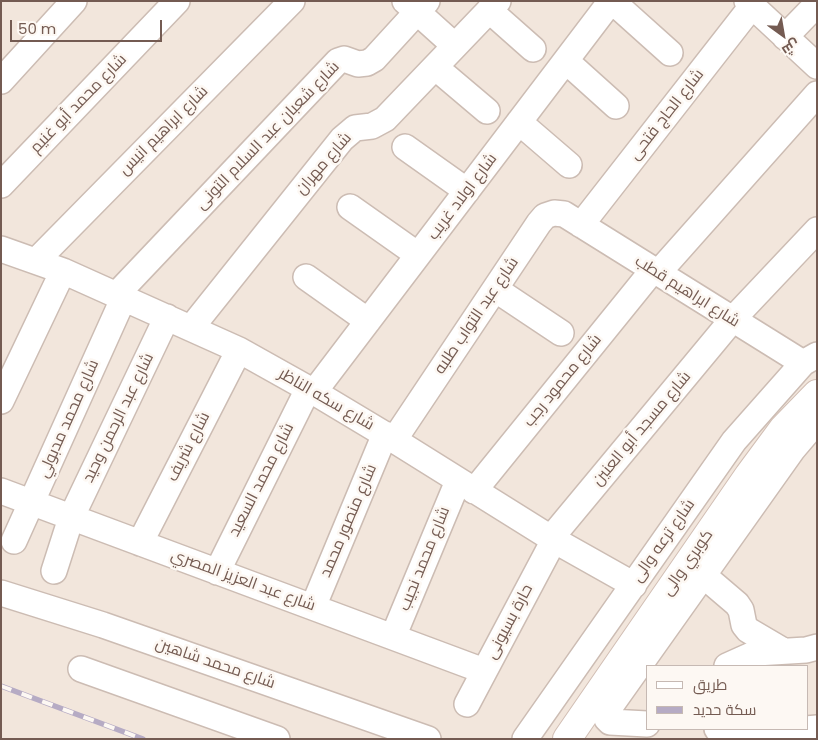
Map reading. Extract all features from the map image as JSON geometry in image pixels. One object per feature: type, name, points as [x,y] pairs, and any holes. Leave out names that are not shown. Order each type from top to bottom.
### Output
[{"type":"main road","name":"كوبري والى","points":[[567,739],[749,475],[783,429],[817,394]]},
{"type":"main road","name":"كوبري والى","points":[[576,739],[752,476],[785,432],[817,399]]},
{"type":"street","points":[[1,81],[74,1]]},
{"type":"street","name":"شارع محمد أبو غنيم","points":[[1,185],[176,1]]},
{"type":"street","name":"شارع ابراهيم انيس","points":[[36,261],[292,1]]},
{"type":"street","points":[[612,1],[670,53]]},
{"type":"street","name":"شارع اولاد غريب","points":[[311,390],[368,320],[612,1]]},
{"type":"street","points":[[750,4],[817,66]]},
{"type":"street","name":"شارع الحاج فتحى","points":[[576,222],[750,4]]},
{"type":"street","points":[[785,37],[817,4]]},
{"type":"street","points":[[416,5],[455,46]]},
{"type":"street","name":"شارع شعبان عبد السلام التونى","points":[[120,296],[338,61],[344,59],[358,64],[367,64],[374,59],[416,5]]},
{"type":"street","points":[[493,6],[533,49]]},
{"type":"street","name":"شارع مهران","points":[[191,328],[342,139],[355,128],[372,126],[385,119],[493,6]]},
{"type":"street","points":[[566,61],[616,106]]},
{"type":"street","points":[[435,67],[487,111]]},
{"type":"street","name":"شارع محمود رجب","points":[[466,486],[655,272],[817,94]]},
{"type":"street","points":[[520,122],[569,166]]},
{"type":"street","points":[[405,146],[467,191]]},
{"type":"street","points":[[350,207],[418,255]]},
{"type":"street","name":"شارع عبد التواب طلبه","points":[[390,437],[495,289],[538,223],[545,216],[554,213],[564,214],[576,222]]},
{"type":"street","name":"شارع ابراهيم قطب","points":[[576,222],[732,320],[810,359]]},
{"type":"street","name":"شارع مسجد أبو العنين","points":[[552,539],[732,320],[817,230]]},
{"type":"street","name":"شارع سكه الناظر","points":[[1,250],[63,271],[239,350],[311,390],[390,437],[552,539],[634,585]]},
{"type":"street","points":[[1,400],[63,271]]},
{"type":"street","points":[[306,277],[368,320]]},
{"type":"street","points":[[495,289],[562,333]]},
{"type":"street","name":"شارع محمد مدبولي","points":[[14,541],[120,296]]},
{"type":"street","name":"شارع عبد الرحمن وحيد","points":[[54,571],[71,518],[167,318]]},
{"type":"street","name":"شارع شريف","points":[[140,543],[239,350]]},
{"type":"street","name":"شارع ترعه والى","points":[[525,739],[734,441],[810,359]]},
{"type":"street","name":"شارع محمد السعيد","points":[[217,572],[311,390]]},
{"type":"street","points":[[646,724],[610,722],[607,719],[607,711],[793,448],[817,421]]},
{"type":"street","name":"شارع منصور محمد","points":[[313,607],[390,437]]},
{"type":"street","name":"شارع محمد نجيب","points":[[393,637],[466,486]]},
{"type":"street","name":"شارع عبد العزيز المصري","points":[[1,491],[484,671]]},
{"type":"street","name":"حارة بسيونى","points":[[467,704],[552,539]]},
{"type":"street","points":[[703,575],[737,604],[741,610],[744,625],[748,630],[785,656]]},
{"type":"street","name":"شارع محمد شاهين","points":[[1,593],[103,625],[428,739]]},
{"type":"street","points":[[729,665],[756,654],[785,656],[817,647]]},
{"type":"street","points":[[81,669],[277,739]]},
{"type":"street","points":[[735,730],[771,732],[794,730]]},
{"type":"shaded area","points":[[1,1],[817,1],[817,739],[1,739]]},
{"type":"railway","points":[[1,686],[143,739]]}]
